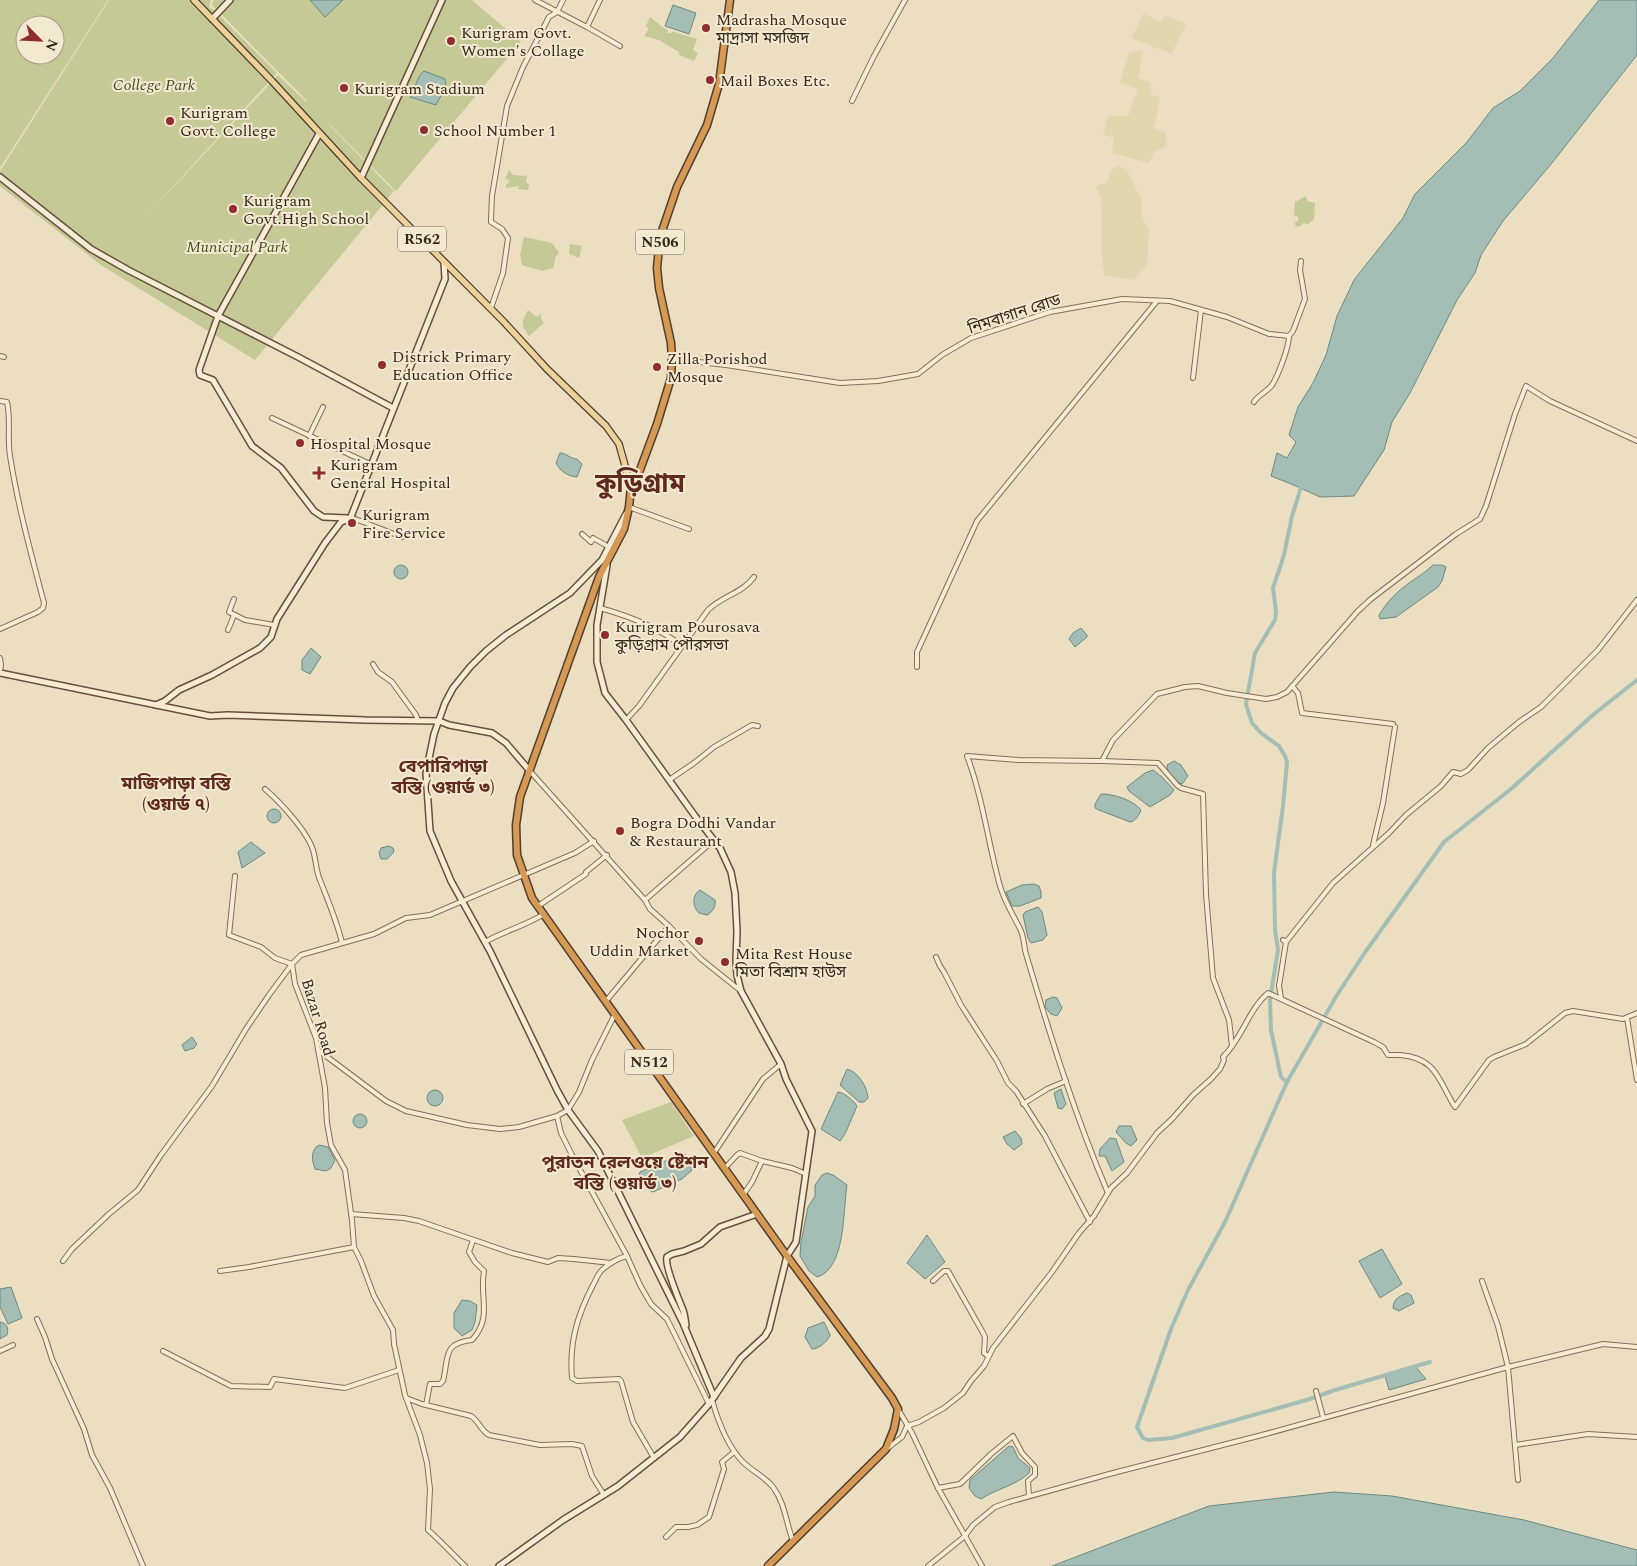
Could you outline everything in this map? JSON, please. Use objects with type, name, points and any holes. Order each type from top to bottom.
[{"type":"highway","name":"N506","points":[[631,488],[637,478],[657,424],[671,378],[671,343],[659,288],[657,268],[660,237],[677,187],[707,124],[719,84],[730,0]]},
{"type":"highway","name":"N512","points":[[631,488],[624,529],[599,577],[520,797],[516,824],[517,855],[532,898],[786,1256],[843,1330],[898,1409]]},
{"type":"highway","points":[[768,1566],[886,1449],[894,1429],[898,1409]]},
{"type":"main road","name":"R562","points":[[194,0],[361,178],[491,309],[547,369],[606,426],[620,444],[631,488]]},
{"type":"street","points":[[212,19],[230,0]]},
{"type":"street","points":[[361,178],[442,0]]},
{"type":"street","points":[[535,0],[620,46]]},
{"type":"street","points":[[491,309],[503,272],[508,238],[502,229],[494,224],[491,219],[492,196],[504,117],[523,67],[549,17],[557,12],[563,0]]},
{"type":"street","points":[[852,101],[905,0]]},
{"type":"street","points":[[586,27],[600,1]]},
{"type":"street","points":[[319,134],[218,316],[198,370],[200,375],[213,380],[252,446],[281,468],[314,511],[323,517],[350,518],[402,537]]},
{"type":"street","points":[[0,176],[91,249],[393,408]]},
{"type":"street","points":[[1254,402],[1256,398],[1272,386],[1287,350],[1289,336],[1293,331],[1305,300],[1300,270],[1301,261]]},
{"type":"street","points":[[156,705],[165,702],[179,690],[212,676],[260,648],[271,637],[277,618],[325,543],[341,522],[350,518],[445,279],[444,262]]},
{"type":"street","points":[[445,279],[455,273]]},
{"type":"street","name":"নিমবাগান রোড","points":[[672,359],[840,383],[878,381],[918,374],[942,355],[971,338],[1050,312],[1122,299],[1170,301],[1227,317],[1269,334],[1289,336]]},
{"type":"street","points":[[917,667],[918,652],[977,521],[996,495],[1157,301]]},
{"type":"street","points":[[1193,378],[1201,310]]},
{"type":"street","points":[[1102,761],[1113,740],[1157,694],[1198,686],[1242,696],[1266,699],[1278,698],[1292,686],[1343,627],[1371,599],[1462,530],[1480,519],[1526,386],[1550,401],[1637,441]]},
{"type":"street","points":[[0,402],[7,402],[10,455],[19,505],[44,603],[43,608],[38,612],[0,629]]},
{"type":"street","points":[[309,436],[323,407]]},
{"type":"street","points":[[272,418],[372,465]]},
{"type":"street","points":[[689,529],[629,507],[602,560],[570,593],[506,635],[470,666],[453,688],[434,734],[426,773],[430,831],[451,881],[485,942],[568,1110],[598,1151],[687,1331],[718,1419],[734,1452],[743,1463],[772,1487],[784,1507],[787,1527],[794,1541]]},
{"type":"street","points":[[582,534],[591,542],[593,538],[609,547]]},
{"type":"street","points":[[498,1566],[604,1495],[680,1437],[712,1400],[741,1358],[765,1336],[769,1329],[786,1256],[796,1242],[812,1131],[786,1079],[781,1064],[742,991],[736,960],[735,893],[731,872],[720,848],[605,693],[597,662],[597,625],[607,563]]},
{"type":"street","points":[[626,720],[639,706],[715,604],[744,588],[754,577]]},
{"type":"street","points":[[234,599],[229,609],[234,615],[245,620],[274,625]]},
{"type":"street","points":[[1281,998],[1279,986],[1284,941],[1333,883],[1389,833],[1406,815],[1441,786],[1453,772],[1461,774],[1468,770],[1500,738],[1541,707],[1598,650],[1637,600]]},
{"type":"street","points":[[600,608],[639,620],[671,637],[682,646]]},
{"type":"street","points":[[228,630],[234,615]]},
{"type":"street","points":[[0,658],[0,672],[210,716],[228,714],[439,721],[449,725],[492,733],[506,743],[594,841],[645,900],[650,909],[701,959],[742,991]]},
{"type":"street","points":[[373,664],[375,669],[392,682],[416,715],[418,721]]},
{"type":"street","points":[[1292,686],[1298,693],[1302,713],[1394,725],[1383,803],[1373,847]]},
{"type":"street","points":[[669,780],[714,747],[752,725],[758,726]]},
{"type":"street","points":[[1108,1193],[1088,1144],[1066,1081],[1026,954],[1022,932],[1012,916],[1001,890],[981,800],[967,756],[1011,760],[1158,763],[1176,785],[1203,794],[1206,894],[1213,978],[1228,1020],[1232,1046]]},
{"type":"street","points":[[265,789],[278,800],[304,833],[312,848],[318,877],[336,921],[342,943]]},
{"type":"street","points":[[645,900],[714,840]]},
{"type":"street","name":"Bazar Road","points":[[354,1247],[352,1214],[345,1170],[331,1145],[327,1123],[325,1088],[316,1038],[295,984],[292,964],[301,955],[374,934],[406,918],[430,915],[463,902],[576,854],[594,841]]},
{"type":"street","points":[[538,906],[586,874],[586,872],[607,856]]},
{"type":"street","points":[[63,1261],[72,1249],[104,1218],[138,1190],[161,1155],[212,1086],[246,1029],[292,964],[275,958],[261,947],[229,935],[235,876]]},
{"type":"street","points":[[485,942],[501,933],[531,923],[544,914]]},
{"type":"street","points":[[606,1001],[669,926]]},
{"type":"street","points":[[936,957],[961,1005],[992,1052],[1008,1083],[1016,1091],[1045,1136],[1090,1222]]},
{"type":"street","points":[[886,1449],[902,1437],[907,1426],[919,1422],[956,1400],[963,1393],[984,1366],[988,1356],[1090,1222],[1111,1188],[1137,1161],[1157,1133],[1220,1069],[1224,1060],[1223,1057],[1232,1046],[1256,1006],[1268,993],[1374,1042],[1383,1047],[1388,1055],[1410,1057],[1432,1066],[1455,1107],[1494,1056],[1526,1044],[1565,1013],[1573,1011],[1623,1019],[1637,1013]]},
{"type":"street","points":[[318,1050],[386,1101],[406,1111],[467,1125],[500,1129],[519,1127],[557,1116],[568,1110],[579,1092],[592,1060],[615,1014]]},
{"type":"street","points":[[1627,1018],[1637,1080]]},
{"type":"street","points":[[714,1153],[763,1079],[781,1064]]},
{"type":"street","points":[[1023,1104],[1047,1089],[1066,1081]]},
{"type":"street","points":[[557,1116],[561,1133],[651,1304],[667,1319],[712,1400]]},
{"type":"street","points":[[725,1168],[740,1153],[806,1174]]},
{"type":"street","points":[[743,1195],[752,1182],[762,1161]]},
{"type":"street","points":[[352,1214],[404,1218],[512,1253],[548,1262],[558,1258],[611,1263]]},
{"type":"street","points":[[687,1331],[684,1311],[675,1293],[673,1280],[666,1265],[667,1257],[701,1244],[720,1226],[757,1214]]},
{"type":"street","points":[[426,1405],[430,1384],[440,1384],[443,1381],[448,1354],[453,1344],[472,1340],[484,1318],[482,1289],[484,1271],[469,1252],[473,1240]]},
{"type":"street","points":[[220,1271],[354,1247],[374,1296],[393,1330],[399,1370],[406,1398],[420,1436],[427,1463],[430,1489],[428,1530],[441,1540],[450,1553],[465,1566]]},
{"type":"street","points":[[626,1256],[601,1270],[576,1322],[572,1349],[572,1378],[577,1381],[619,1379],[633,1422],[654,1458]]},
{"type":"street","points":[[933,1281],[944,1271],[948,1271],[985,1337],[984,1353],[988,1356]]},
{"type":"street","points":[[1482,1281],[1498,1326],[1508,1367],[1518,1480]]},
{"type":"street","points":[[37,1319],[84,1429],[92,1456],[110,1488],[143,1566]]},
{"type":"street","points":[[928,1566],[965,1536],[973,1525],[995,1507],[1029,1496],[1508,1367],[1602,1344],[1637,1347]]},
{"type":"street","points":[[0,1351],[13,1345]]},
{"type":"street","points":[[163,1351],[231,1386],[270,1387],[274,1380],[345,1388],[399,1370]]},
{"type":"street","points":[[1316,1391],[1323,1417]]},
{"type":"street","points":[[406,1398],[471,1416],[475,1418],[484,1433],[489,1435],[540,1445],[572,1444],[582,1446],[592,1476],[604,1495]]},
{"type":"street","points":[[898,1409],[938,1488],[982,1566]]},
{"type":"street","points":[[1515,1444],[1588,1434],[1637,1437]]},
{"type":"street","points":[[938,1488],[960,1484],[1004,1442],[1014,1436],[1022,1453],[1035,1468],[1035,1475],[1028,1480],[1027,1484],[1029,1496]]},
{"type":"street","points":[[666,1537],[676,1526],[688,1528],[697,1525],[709,1517],[724,1469],[722,1462],[734,1452]]},
{"type":"shaded area","points":[[1144,14],[1160,21],[1166,16],[1186,24],[1172,54],[1131,38]]},
{"type":"shaded area","points":[[1143,50],[1138,78],[1150,82],[1151,94],[1160,97],[1154,129],[1165,132],[1167,146],[1154,152],[1149,163],[1112,153],[1114,137],[1103,135],[1108,115],[1127,117],[1138,89],[1120,83],[1129,52]]},
{"type":"shaded area","points":[[1118,166],[1125,169],[1129,174],[1141,199],[1142,217],[1149,230],[1147,265],[1133,280],[1104,275],[1101,196],[1095,187],[1107,182],[1112,169]]},
{"type":"green space","points":[[0,0],[108,0],[0,168]]},
{"type":"green space","points":[[109,0],[211,0],[209,7],[277,73],[137,226],[278,75],[307,103],[212,5],[214,0],[472,0],[521,42],[396,191],[328,124],[394,191],[255,360],[101,265],[0,186],[0,171]]},
{"type":"green space","points":[[650,17],[668,30],[667,33],[674,31],[697,39],[693,50],[698,53],[694,61],[679,55],[679,52],[659,40],[644,36],[649,29],[646,26]]},
{"type":"green space","points":[[509,170],[513,175],[527,176],[528,190],[518,189],[519,186],[506,188],[506,184],[509,183],[508,179],[505,179]]},
{"type":"green space","points":[[1306,196],[1307,201],[1315,203],[1314,219],[1308,224],[1303,223],[1301,226],[1294,227],[1296,224],[1294,222],[1298,221],[1298,217],[1294,216],[1295,202]]},
{"type":"green space","points":[[524,237],[552,243],[559,253],[556,256],[553,268],[542,271],[522,265],[520,255]]},
{"type":"green space","points":[[570,244],[582,246],[579,258],[569,254]]},
{"type":"green space","points":[[528,310],[537,317],[541,313],[541,319],[544,323],[529,336],[524,329],[523,323]]},
{"type":"green space","points":[[671,1102],[694,1136],[642,1158],[622,1120]]},
{"type":"water","points":[[310,0],[343,0],[325,17]]},
{"type":"water","points":[[1599,0],[1637,0],[1637,55],[1552,163],[1503,221],[1481,255],[1475,273],[1457,300],[1410,393],[1392,422],[1384,450],[1354,496],[1320,497],[1271,476],[1277,453],[1287,458],[1296,442],[1289,435],[1298,407],[1313,383],[1326,355],[1337,316],[1354,280],[1403,218],[1415,194],[1467,142],[1493,108],[1520,91],[1553,58]]},
{"type":"water","points":[[673,5],[696,13],[689,34],[665,26]]},
{"type":"water","points":[[424,71],[445,79],[446,86],[436,105],[410,97],[420,75]]},
{"type":"water","points":[[560,453],[577,459],[582,464],[577,477],[567,474],[558,466],[556,463]]},
{"type":"water","points":[[398,565],[404,565],[408,572],[404,579],[398,579],[394,575],[394,569]]},
{"type":"water","points":[[1433,565],[1446,567],[1438,587],[1396,617],[1380,619],[1379,615],[1387,603],[1403,587]]},
{"type":"water","points":[[1081,628],[1087,637],[1075,647],[1069,639],[1073,633]]},
{"type":"water","points":[[311,648],[321,657],[310,674],[302,670],[302,660]]},
{"type":"water","points":[[1174,761],[1181,765],[1188,776],[1182,784],[1174,779],[1168,771],[1167,765]]},
{"type":"water","points":[[1153,770],[1174,790],[1170,795],[1150,807],[1129,791],[1127,787],[1145,773]]},
{"type":"water","points":[[1101,794],[1117,796],[1138,806],[1141,810],[1136,819],[1130,822],[1095,808],[1095,804]]},
{"type":"water","points":[[274,809],[279,811],[281,816],[279,821],[274,823],[269,821],[267,816],[269,811]]},
{"type":"water","points":[[251,842],[265,853],[242,868],[238,852]]},
{"type":"water","points":[[389,846],[393,848],[394,852],[387,859],[381,859],[379,853],[381,848]]},
{"type":"water","points":[[1034,884],[1039,886],[1041,898],[1020,906],[1012,906],[1006,892],[1022,885]]},
{"type":"water","points":[[700,890],[715,900],[714,909],[707,915],[699,913],[694,904],[695,895]]},
{"type":"water","points":[[1038,907],[1042,912],[1047,935],[1043,940],[1031,943],[1028,938],[1023,915],[1025,912]]},
{"type":"water","points":[[1053,997],[1057,998],[1062,1008],[1057,1016],[1051,1014],[1045,1007],[1046,1000]]},
{"type":"water","points":[[192,1037],[197,1044],[194,1048],[185,1051],[182,1045]]},
{"type":"water","points":[[847,1069],[855,1073],[864,1084],[868,1098],[864,1102],[859,1102],[840,1085]]},
{"type":"water","points":[[1061,1089],[1066,1104],[1062,1109],[1058,1108],[1054,1093]]},
{"type":"water","points":[[432,1090],[438,1090],[443,1095],[441,1104],[432,1106],[427,1101],[427,1095]]},
{"type":"water","points":[[838,1092],[849,1097],[857,1106],[840,1141],[821,1129]]},
{"type":"water","points":[[357,1114],[363,1114],[367,1121],[363,1128],[357,1128],[353,1124],[353,1118]]},
{"type":"water","points":[[1119,1126],[1131,1126],[1137,1140],[1131,1146],[1116,1132]]},
{"type":"water","points":[[1015,1131],[1021,1138],[1022,1144],[1014,1150],[1003,1137]]},
{"type":"water","points":[[1110,1138],[1116,1139],[1124,1162],[1112,1171],[1105,1156],[1099,1156],[1100,1149]]},
{"type":"water","points":[[319,1145],[328,1147],[335,1160],[331,1168],[326,1171],[315,1169],[314,1166],[313,1153]]},
{"type":"water","points":[[685,1154],[692,1170],[682,1179],[653,1192],[646,1189],[639,1176],[640,1172]]},
{"type":"water","points":[[827,1173],[847,1185],[838,1251],[833,1263],[826,1272],[817,1277],[809,1271],[800,1256],[801,1242],[808,1207],[815,1196],[815,1185],[822,1175]]},
{"type":"water","points":[[927,1235],[945,1262],[925,1279],[907,1263]]},
{"type":"water","points":[[1382,1249],[1402,1284],[1380,1298],[1359,1261]]},
{"type":"water","points":[[11,1287],[22,1318],[8,1324],[0,1307],[0,1289]]},
{"type":"water","points":[[1407,1293],[1411,1295],[1414,1303],[1399,1311],[1393,1308],[1396,1300]]},
{"type":"water","points":[[462,1300],[470,1301],[477,1305],[472,1330],[462,1336],[454,1328],[454,1313]]},
{"type":"water","points":[[0,1322],[7,1326],[8,1330],[7,1335],[0,1339]]},
{"type":"water","points":[[824,1322],[830,1335],[823,1344],[812,1349],[805,1337],[808,1328]]},
{"type":"water","points":[[1415,1366],[1426,1379],[1389,1390],[1385,1376]]},
{"type":"water","points":[[1009,1446],[1013,1447],[1018,1458],[1030,1468],[1029,1473],[1019,1481],[981,1499],[975,1496],[969,1488],[970,1480]]},
{"type":"water","points":[[1334,1492],[1392,1496],[1524,1520],[1637,1550],[1637,1566],[1052,1566],[1209,1506]]},
{"type":"waterway","points":[[1287,1082],[1281,1077],[1271,1030],[1270,1000],[1278,950],[1275,930],[1274,873],[1287,762],[1279,746],[1261,733],[1252,723],[1246,704],[1255,653],[1275,620],[1276,611],[1273,588],[1284,555],[1292,516],[1302,484]]},
{"type":"waterway","points":[[1430,1362],[1310,1399],[1172,1438],[1148,1440],[1143,1438],[1137,1427],[1171,1329],[1188,1290],[1225,1222],[1287,1082],[1337,995],[1366,951],[1444,842],[1511,789],[1594,714],[1637,680]]},
{"type":"place","name":"Madrasha Mosque মাদ্রাসা মসজিদ","points":[[706,28]]},
{"type":"place","name":"Kurigram Govt. Women's Collage","points":[[451,41]]},
{"type":"place","name":"Mail Boxes Etc.","points":[[710,80]]},
{"type":"place","name":"Kurigram Stadium","points":[[344,88]]},
{"type":"place","name":"Kurigram Govt. College","points":[[170,121]]},
{"type":"place","name":"School Number 1","points":[[424,130]]},
{"type":"place","name":"Kurigram Govt.High School","points":[[233,209]]},
{"type":"place","name":"Districk Primary Education Office","points":[[382,365]]},
{"type":"place","name":"Zilla Porishod Mosque","points":[[657,367]]},
{"type":"place","name":"Hospital Mosque","points":[[300,443]]},
{"type":"place","name":"Kurigram General Hospital","points":[[319,473]]},
{"type":"place","name":"Kurigram Fire Service","points":[[352,523]]},
{"type":"place","name":"Kurigram Pourosava কুড়িগ্রাম পৌরসভা","points":[[605,635]]},
{"type":"place","name":"Bogra Dodhi Vandar & Restaurant","points":[[620,831]]},
{"type":"place","name":"Nochor Uddin Market","points":[[699,941]]},
{"type":"place","name":"Mita Rest House মিতা বিশ্রাম হাউস","points":[[725,962]]},
{"type":"district","name":"কুড়িগ্রাম","points":[[640,483]]},
{"type":"district","name":"বেপারিপাড়া বস্তি (ওয়ার্ড ৩)","points":[[443,776]]},
{"type":"district","name":"মাজিপাড়া বস্তি (ওয়ার্ড ৭)","points":[[176,793]]},
{"type":"district","name":"পুরাতন রেলওয়ে ষ্টেশন বস্তি (ওয়ার্ড ৩)","points":[[625,1172]]},
{"type":"park label","name":"College Park","points":[[154,84]]},
{"type":"park label","name":"Municipal Park","points":[[237,246]]}]
